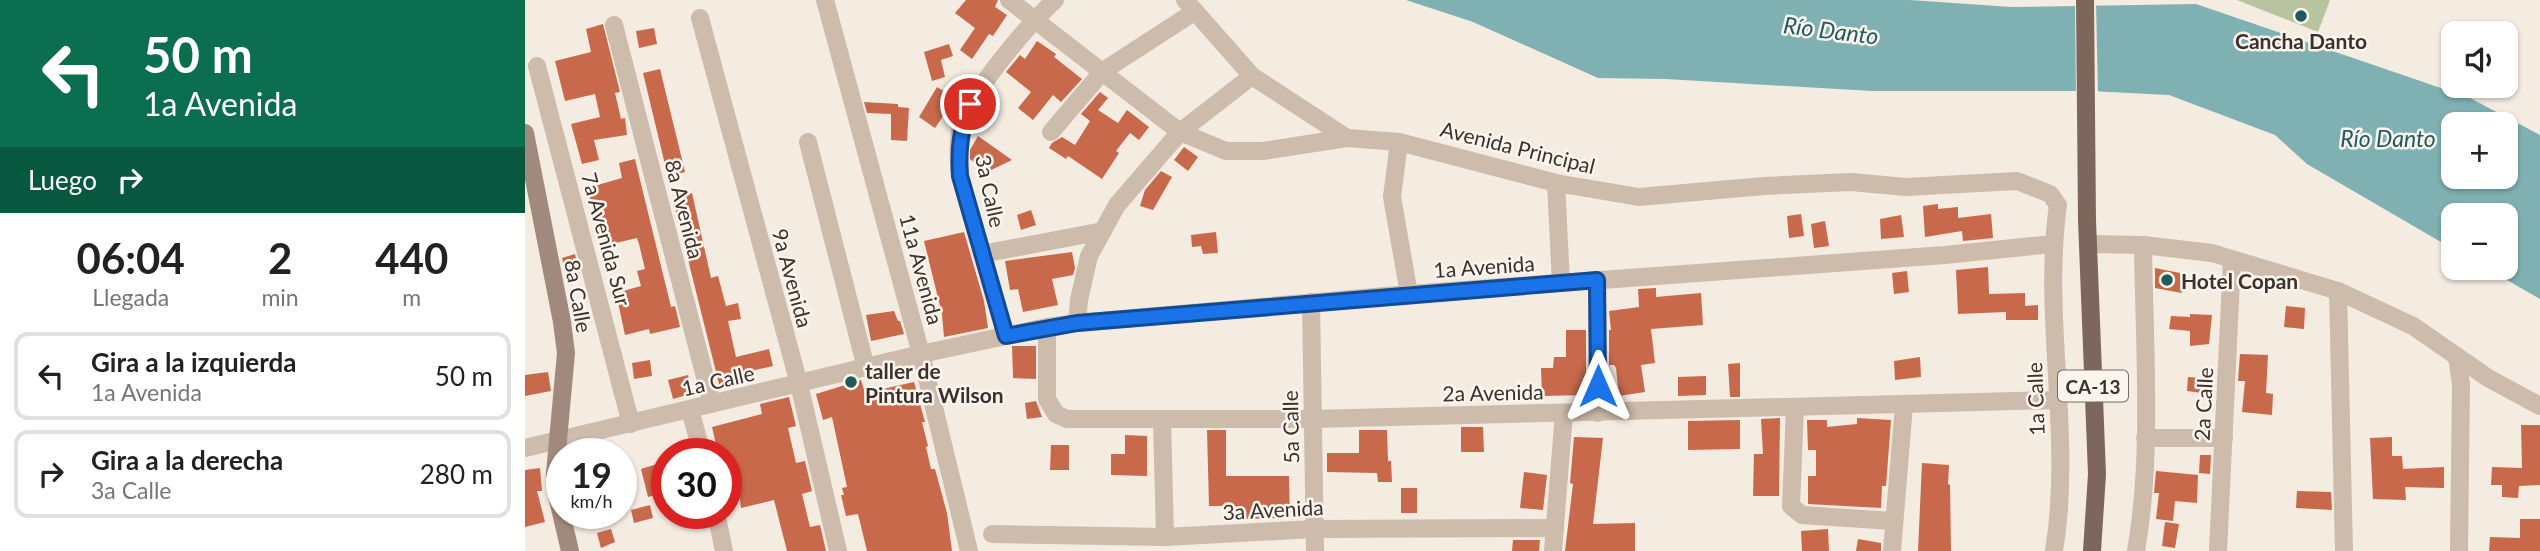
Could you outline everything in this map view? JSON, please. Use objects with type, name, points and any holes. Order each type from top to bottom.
[{"type":"main road","name":"CA-13","points":[[2085,0],[2087,220],[2097,474],[2092,551]]},
{"type":"street","name":"11a Avenida","points":[[825,0],[921,354],[969,551]]},
{"type":"street","name":"Avenida Principal","points":[[1009,0],[1180,132],[1226,151],[1263,151],[1347,138],[1399,142],[1556,183],[1639,197],[1765,186],[1851,183],[1906,187],[2017,181],[2050,194],[2058,205]]},
{"type":"street","name":"3a Calle","points":[[1006,336],[960,176],[958,151],[961,127],[970,104],[1033,20],[1055,0]]},
{"type":"street","points":[[1051,132],[1103,71],[1189,6],[1252,76],[1347,138]]},
{"type":"street","name":"9a Avenida","points":[[699,18],[799,384],[838,551]]},
{"type":"street","name":"8a Avenida","points":[[614,25],[712,404]]},
{"type":"street","name":"7a Avenida Sur","points":[[537,66],[631,424]]},
{"type":"street","points":[[1077,323],[1089,256],[1117,205],[1180,132],[1252,76]]},
{"type":"street","name":"8a Calle","points":[[525,133],[566,353],[559,438]]},
{"type":"street","points":[[808,142],[866,368]]},
{"type":"street","points":[[1399,142],[1392,197],[1409,294]]},
{"type":"street","points":[[1556,183],[1561,283]]},
{"type":"street","name":"1a Calle","points":[[2054,551],[2059,524],[2052,244],[2058,205]]},
{"type":"street","points":[[982,254],[1103,231]]},
{"type":"street","name":"1a Avenida","points":[[921,354],[1077,323],[1409,294],[1945,255],[2052,244]]},
{"type":"street","points":[[2088,244],[2143,245],[2212,253],[2338,291],[2413,326],[2488,378],[2540,406]]},
{"type":"street","points":[[2136,551],[2143,512],[2145,438],[2143,245]]},
{"type":"street","name":"2a Calle","points":[[2218,551],[2232,260]]},
{"type":"street","points":[[1597,280],[1598,413]]},
{"type":"street","points":[[2338,291],[2344,551]]},
{"type":"street","name":"5a Calle","points":[[1311,302],[1315,551]]},
{"type":"street","name":"2a Avenida","points":[[1047,327],[1047,399],[1056,414],[1067,419],[1598,413],[2058,400]]},
{"type":"street","name":"1a Calle","points":[[572,438],[921,354]]},
{"type":"street","points":[[2457,356],[2461,384],[2459,551]]},
{"type":"street","points":[[1892,551],[1904,405]]},
{"type":"street","points":[[1795,408],[1791,506],[1802,516],[1893,521]]},
{"type":"street","points":[[690,410],[698,438]]},
{"type":"street","points":[[1553,551],[1565,413]]},
{"type":"street","points":[[1163,419],[1165,537]]},
{"type":"street","points":[[2145,438],[2224,438]]},
{"type":"street","name":"1a Calle","points":[[525,448],[546,444]]},
{"type":"street","name":"3a Avenida","points":[[992,534],[1165,537],[1314,529],[1555,528]]},
{"type":"street","name":"8a Calle","points":[[565,529],[570,551]]},
{"type":"street","points":[[720,529],[725,551]]},
{"type":"green space","name":"Cancha Danto","points":[[2237,0],[2330,0],[2318,32]]},
{"type":"water","name":"Río Danto","points":[[1406,0],[1910,0],[2011,7],[2196,4],[2441,88],[2441,98],[2470,98],[2496,112],[2441,112],[2441,189],[2518,189],[2518,123],[2540,135],[2540,299],[2507,280],[2518,280],[2518,203],[2441,203],[2441,242],[2307,164],[2275,135],[2169,95],[2090,91],[1872,91],[1666,79],[1598,78],[1473,22]]},
{"type":"pier","points":[[2096,2],[2098,95],[2076,95],[2075,3]]},
{"type":"building","points":[[966,0],[998,0],[995,7],[1007,15],[993,36],[989,34],[972,59],[960,50],[975,28],[955,13]]},
{"type":"building","points":[[603,24],[620,92],[615,93],[621,119],[625,118],[627,135],[594,140],[599,160],[582,164],[571,124],[600,117],[595,94],[565,101],[555,61],[591,52],[586,29]]},
{"type":"building","points":[[654,28],[657,44],[639,48],[636,31]]},
{"type":"building","points":[[1037,41],[1056,54],[1054,57],[1082,79],[1061,102],[1053,95],[1033,120],[1018,108],[1031,92],[1006,72],[1020,55],[1025,59]]},
{"type":"building","points":[[949,44],[953,56],[941,60],[945,77],[932,81],[924,52]]},
{"type":"building","points":[[660,69],[685,172],[668,177],[643,73]]},
{"type":"building","points":[[937,87],[960,101],[952,116],[946,112],[935,128],[919,117]]},
{"type":"building","points":[[1100,92],[1108,98],[1098,110],[1118,123],[1127,110],[1149,127],[1139,140],[1130,133],[1116,151],[1119,153],[1102,179],[1068,156],[1066,159],[1049,148],[1062,137],[1075,145],[1090,121],[1081,114]]},
{"type":"building","points":[[864,102],[898,104],[898,107],[909,108],[907,141],[891,140],[891,114],[867,113]]},
{"type":"building","points":[[978,136],[1012,160],[987,172],[970,159],[970,150]]},
{"type":"building","points":[[1184,147],[1198,157],[1188,171],[1174,160]]},
{"type":"building","points":[[635,159],[671,307],[675,306],[680,327],[650,334],[649,329],[625,335],[616,293],[641,286],[637,271],[645,269],[639,244],[637,238],[603,246],[587,188],[622,178],[619,163]]},
{"type":"building","points":[[1161,171],[1172,177],[1153,210],[1140,206],[1145,190]]},
{"type":"building","points":[[692,193],[711,278],[718,276],[726,306],[738,303],[741,319],[728,321],[736,357],[769,349],[773,366],[742,373],[744,382],[720,388],[673,199]]},
{"type":"building","points":[[1938,204],[1938,209],[1958,207],[1958,218],[1991,214],[1993,238],[1963,241],[1962,231],[1925,237],[1923,206]]},
{"type":"building","points":[[1031,210],[1036,225],[1021,230],[1017,215]]},
{"type":"building","points":[[1801,214],[1804,236],[1789,238],[1787,216]]},
{"type":"building","points":[[1901,215],[1904,237],[1881,239],[1880,219]]},
{"type":"building","points":[[1825,221],[1829,246],[1814,248],[1811,224]]},
{"type":"building","points":[[964,232],[984,301],[988,328],[944,337],[942,314],[924,241]]},
{"type":"building","points":[[1216,232],[1218,253],[1203,254],[1201,246],[1192,247],[1191,235]]},
{"type":"building","points":[[1072,252],[1075,268],[1073,275],[1052,279],[1058,305],[1023,312],[1018,289],[1010,290],[1005,261]]},
{"type":"building","points":[[575,254],[580,276],[568,280],[562,258]]},
{"type":"building","points":[[1988,267],[1989,294],[2025,293],[2025,306],[2038,305],[2038,320],[2006,320],[2006,312],[1958,314],[1956,270]]},
{"type":"building","name":"Hotel Copan","points":[[2155,268],[2180,273],[2182,293],[2155,288]]},
{"type":"building","points":[[1907,271],[1909,292],[1894,294],[1892,273]]},
{"type":"building","points":[[1656,288],[1656,297],[1701,293],[1703,325],[1651,329],[1655,363],[1641,365],[1645,392],[1619,396],[1616,368],[1609,365],[1609,311],[1639,307],[1638,289]]},
{"type":"building","points":[[2286,306],[2305,308],[2304,329],[2284,327]]},
{"type":"building","points":[[894,311],[904,334],[871,341],[866,315]]},
{"type":"building","points":[[2190,314],[2212,315],[2209,344],[2190,346],[2190,331],[2169,329],[2171,316],[2190,317]]},
{"type":"building","points":[[1566,330],[1586,330],[1586,395],[1542,396],[1541,368],[1553,368],[1554,357],[1566,357]]},
{"type":"building","points":[[1012,346],[1036,346],[1036,379],[1013,378]]},
{"type":"building","points":[[2240,354],[2268,355],[2266,393],[2273,394],[2272,415],[2242,412],[2245,381],[2238,381]]},
{"type":"building","points":[[1920,357],[1921,377],[1895,380],[1894,361]]},
{"type":"building","points":[[650,360],[652,376],[634,379],[632,363]]},
{"type":"building","points":[[1740,363],[1740,397],[1730,397],[1728,364]]},
{"type":"building","points":[[548,372],[551,391],[525,396],[525,375]]},
{"type":"building","points":[[688,375],[693,393],[673,399],[668,380]]},
{"type":"building","points":[[1706,376],[1706,395],[1678,396],[1678,377]]},
{"type":"building","points":[[2188,377],[2204,378],[2203,393],[2187,391]]},
{"type":"building","points":[[861,380],[865,393],[914,382],[925,422],[922,422],[931,469],[935,469],[947,513],[952,551],[867,551],[858,514],[846,516],[841,495],[844,495],[842,488],[847,487],[832,417],[823,420],[816,394]]},
{"type":"building","points":[[789,397],[796,426],[788,428],[796,463],[805,461],[812,491],[802,494],[810,527],[820,525],[826,551],[787,551],[774,500],[742,508],[742,438],[715,438],[712,427],[762,414],[760,404]]},
{"type":"building","points":[[1036,401],[1042,417],[1027,419],[1025,403]]},
{"type":"building","points":[[1780,418],[1779,496],[1753,496],[1754,454],[1763,454],[1761,419]]},
{"type":"building","points":[[1857,418],[1891,420],[1886,486],[1882,486],[1881,508],[1808,504],[1808,476],[1816,476],[1816,450],[1808,450],[1807,420],[1827,420],[1827,427],[1857,424]]},
{"type":"building","points":[[1740,420],[1740,449],[1688,450],[1688,421]]},
{"type":"building","points":[[2521,425],[2540,425],[2540,485],[2519,486],[2518,498],[2502,497],[2502,485],[2491,485],[2492,467],[2522,468]]},
{"type":"building","points":[[1461,427],[1483,427],[1484,452],[1461,452]]},
{"type":"building","points":[[1207,430],[1226,430],[1226,476],[1289,476],[1290,518],[1236,519],[1236,506],[1209,506]]},
{"type":"building","points":[[1359,430],[1387,430],[1392,482],[1378,482],[1377,473],[1327,472],[1327,453],[1359,453]]},
{"type":"building","points":[[1125,435],[1147,436],[1147,476],[1111,475],[1111,454],[1125,454]]},
{"type":"building","points":[[1574,437],[1603,438],[1593,524],[1635,523],[1635,551],[1565,551],[1573,484],[1570,483]]},
{"type":"building","points":[[2392,437],[2392,456],[2402,456],[2403,469],[2444,467],[2444,488],[2405,487],[2406,500],[2373,499],[2370,438]]},
{"type":"building","points":[[1051,445],[1069,445],[1069,470],[1050,470]]},
{"type":"building","points":[[2200,455],[2211,455],[2210,474],[2199,473]]},
{"type":"building","points":[[1922,463],[1949,465],[1951,551],[1918,551]]},
{"type":"building","points":[[651,466],[651,496],[648,497],[641,469]]},
{"type":"building","points":[[540,468],[542,491],[537,491],[545,522],[525,527],[525,470]]},
{"type":"building","points":[[2156,471],[2198,475],[2197,503],[2175,501],[2173,521],[2156,519],[2159,493],[2154,493]]},
{"type":"building","points":[[1524,472],[1547,475],[1543,510],[1520,508]]},
{"type":"building","points":[[1401,488],[1417,488],[1417,513],[1401,513]]},
{"type":"building","points":[[2297,491],[2331,492],[2332,510],[2296,508]]},
{"type":"building","points":[[650,505],[651,519],[637,522],[637,508]]},
{"type":"building","points":[[2520,519],[2540,519],[2540,551],[2489,551],[2490,537],[2520,538]]},
{"type":"building","points":[[2165,522],[2179,524],[2175,548],[2162,546]]},
{"type":"building","points":[[611,529],[615,542],[601,548],[597,533]]},
{"type":"building","points":[[1828,529],[1829,551],[1802,551],[1801,531]]},
{"type":"building","points":[[1858,539],[1881,543],[1881,551],[1856,551]]},
{"type":"building","points":[[1513,540],[1540,540],[1539,551],[1512,551]]},
{"type":"place","name":"Cancha Danto","points":[[2301,16]]},
{"type":"place","name":"Hotel Copan","points":[[2167,280]]},
{"type":"place","name":"taller de Pintura Wilson","points":[[851,382]]},
{"type":"route","points":[[970,104],[961,127],[958,151],[960,176],[1006,336],[1077,323],[1597,280],[1598,386]]}]
